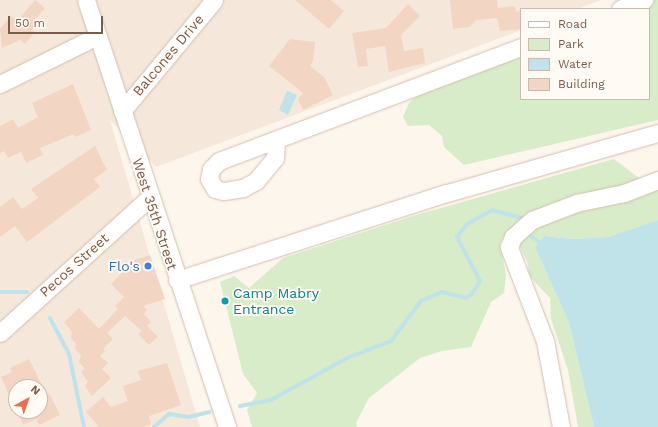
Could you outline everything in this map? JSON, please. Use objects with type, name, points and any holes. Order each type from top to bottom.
[{"type":"street","name":"West 35th Street","points":[[86,0],[149,198],[227,427]]},
{"type":"street","name":"Balcones Drive","points":[[122,111],[214,0]]},
{"type":"street","points":[[623,8],[644,0]]},
{"type":"street","points":[[0,84],[97,36]]},
{"type":"street","points":[[276,140],[520,47]]},
{"type":"street","points":[[177,280],[447,193],[658,133]]},
{"type":"street","points":[[561,427],[545,341],[509,247],[513,237],[532,220],[576,203],[624,193],[658,180]]},
{"type":"street","name":"Pecos Street","points":[[0,333],[149,198]]},
{"type":"shaded area","points":[[0,0],[601,0],[580,8],[520,8],[520,30],[156,167],[110,120],[200,427],[0,427]]},
{"type":"green space","points":[[654,0],[658,0],[658,120],[464,165],[444,147],[442,136],[429,125],[408,126],[403,117],[409,103],[420,93],[520,53],[520,100],[650,100],[650,8],[634,8]]},
{"type":"green space","points":[[614,159],[643,181],[658,175],[658,220],[608,237],[572,239],[544,236],[535,247],[569,323],[594,427],[578,427],[568,370],[551,319],[550,298],[529,276],[528,263],[512,232],[506,232],[500,244],[506,274],[504,293],[491,302],[471,347],[442,351],[420,358],[369,398],[356,423],[357,427],[252,427],[247,410],[257,393],[243,374],[220,282],[234,276],[249,288],[283,258],[413,216]]},
{"type":"water","points":[[287,91],[297,95],[288,115],[279,110]]},
{"type":"water","points":[[658,220],[658,427],[594,427],[569,323],[535,247],[544,236],[572,239],[608,237]]},
{"type":"building","points":[[35,0],[45,8],[33,22],[36,25],[32,29],[35,32],[25,44],[20,40],[2,48],[0,29],[11,16],[17,21]]},
{"type":"building","points":[[295,0],[331,0],[344,11],[329,29]]},
{"type":"building","points":[[450,0],[497,0],[498,8],[515,6],[516,12],[520,10],[520,29],[500,31],[497,18],[476,20],[470,27],[453,29]]},
{"type":"building","points":[[408,4],[420,16],[401,35],[404,51],[423,48],[425,63],[389,72],[385,46],[366,49],[368,66],[358,67],[352,33],[386,28]]},
{"type":"building","points":[[290,39],[315,42],[313,61],[310,66],[325,78],[333,95],[303,110],[298,99],[303,93],[269,66]]},
{"type":"building","points":[[73,84],[91,130],[75,137],[74,134],[40,148],[43,155],[26,163],[21,152],[8,158],[4,151],[0,153],[0,126],[13,119],[18,128],[38,117],[32,103]]},
{"type":"building","points":[[95,146],[107,170],[94,179],[100,187],[27,242],[15,226],[0,237],[0,207],[13,197],[22,209],[38,198],[31,189]]},
{"type":"building","points":[[150,255],[165,299],[143,306],[147,310],[144,314],[151,322],[142,331],[125,316],[107,333],[113,339],[103,349],[105,351],[100,356],[108,363],[102,369],[111,378],[92,396],[85,386],[88,382],[81,372],[85,369],[79,362],[81,355],[75,349],[76,344],[71,338],[72,332],[64,322],[79,308],[99,329],[118,309],[115,306],[124,297],[111,284],[130,265],[129,262]]},
{"type":"building","points":[[147,326],[158,337],[149,345],[138,334]]},
{"type":"building","points":[[29,359],[39,379],[8,379],[8,392],[1,377],[12,372],[10,368]]},
{"type":"building","points":[[167,363],[181,405],[149,416],[151,424],[143,427],[99,427],[86,412],[103,397],[111,407],[128,401],[123,386],[141,380],[138,371]]},
{"type":"building","points":[[48,394],[60,415],[39,425],[36,419],[48,419]]},
{"type":"building","points":[[20,419],[36,419],[23,425]]},
{"type":"waterway","points":[[240,406],[271,400],[347,358],[391,341],[421,301],[441,292],[466,298],[471,295],[480,281],[457,237],[467,224],[492,210],[525,219]]},
{"type":"waterway","points":[[531,236],[543,245]]},
{"type":"waterway","points":[[0,292],[27,292]]},
{"type":"waterway","points":[[50,318],[69,354],[84,427]]},
{"type":"waterway","points":[[154,427],[169,414],[188,417],[209,412]]},
{"type":"place","name":"Flo's","points":[[148,266]]},
{"type":"place","name":"Camp Mabry Entrance","points":[[225,301]]}]
